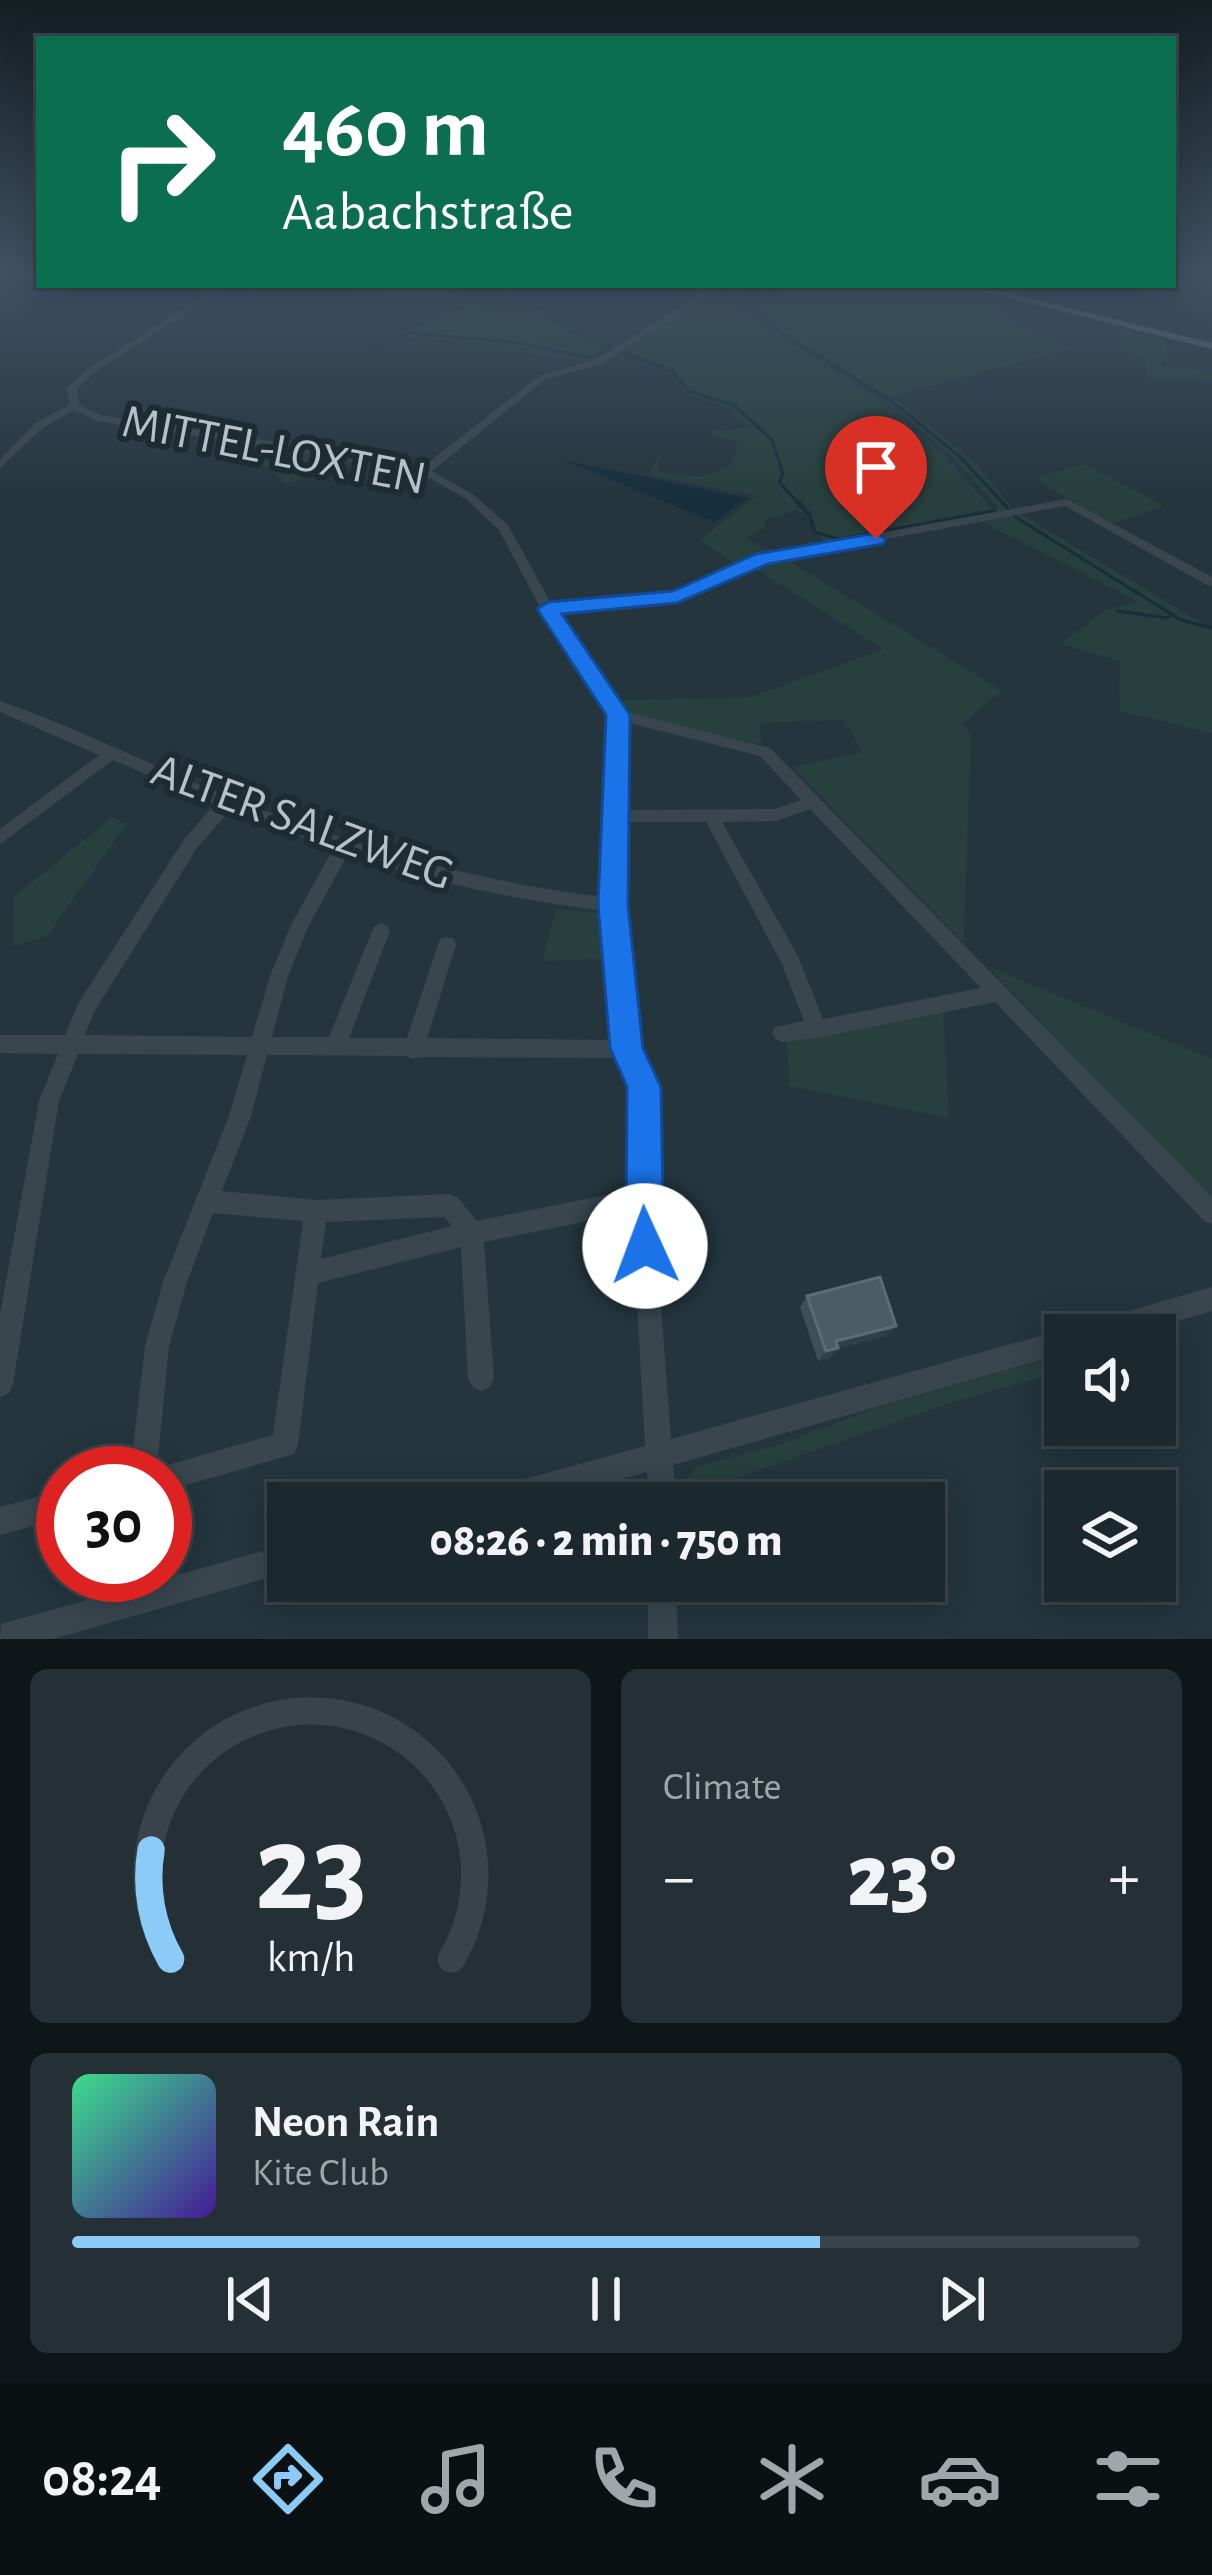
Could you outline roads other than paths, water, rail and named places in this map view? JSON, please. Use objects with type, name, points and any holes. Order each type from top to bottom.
[{"type":"street","points":[[0,465],[40,425],[74,406],[72,388],[126,348]]},
{"type":"street","points":[[425,471],[543,377],[597,363],[620,348]]},
{"type":"street","name":"MITTEL-LOXTEN","points":[[74,406],[97,418],[425,471],[470,496],[504,528],[548,609],[618,715]]},
{"type":"street","points":[[548,609],[677,597],[763,558],[1067,502],[1212,582]]},
{"type":"street","name":"ALTER SALZWEG","points":[[0,706],[342,849],[499,891],[613,905]]},
{"type":"street","points":[[662,1482],[642,1199],[644,1087],[626,1048],[613,905],[618,715],[765,752],[1212,1214]]},
{"type":"street","points":[[0,838],[112,753]]},
{"type":"street","points":[[0,1384],[49,1101],[70,1044],[86,1008],[145,913],[191,843],[227,802]]},
{"type":"street","points":[[613,816],[776,815],[813,802]]},
{"type":"street","points":[[711,817],[791,962],[817,1029]]},
{"type":"street","points":[[146,1446],[157,1346],[240,1116],[257,1048],[300,925],[342,849]]},
{"type":"street","points":[[335,1048],[382,931]]},
{"type":"street","points":[[413,1050],[447,945]]},
{"type":"street","points":[[782,1033],[999,993]]},
{"type":"street","points":[[0,1044],[626,1048]]},
{"type":"street","points":[[308,1274],[472,1233],[642,1199]]},
{"type":"street","points":[[206,1201],[316,1211],[449,1205],[472,1233],[481,1378]]},
{"type":"street","points":[[192,1471],[285,1445],[316,1211]]},
{"type":"street","points":[[1160,1314],[1212,1299]]},
{"type":"street","points":[[566,1482],[1044,1347]]},
{"type":"street","points":[[0,1521],[36,1511]]},
{"type":"street","points":[[1,1639],[267,1564]]},
{"type":"street","points":[[662,1602],[663,1639]]},
{"type":"water","points":[[563,460],[747,498],[715,522]]},
{"type":"waterway","points":[[546,348],[589,358],[610,348]]},
{"type":"waterway","points":[[806,348],[887,398]]},
{"type":"waterway","points":[[622,352],[672,371],[688,391],[734,405],[772,440],[783,474],[779,482],[810,516],[815,532],[839,539],[995,511]]},
{"type":"waterway","points":[[892,401],[960,457],[1017,518],[1172,615]]},
{"type":"waterway","points":[[1118,611],[1167,618],[1172,615]]},
{"type":"waterway","points":[[1172,615],[1212,628]]}]
